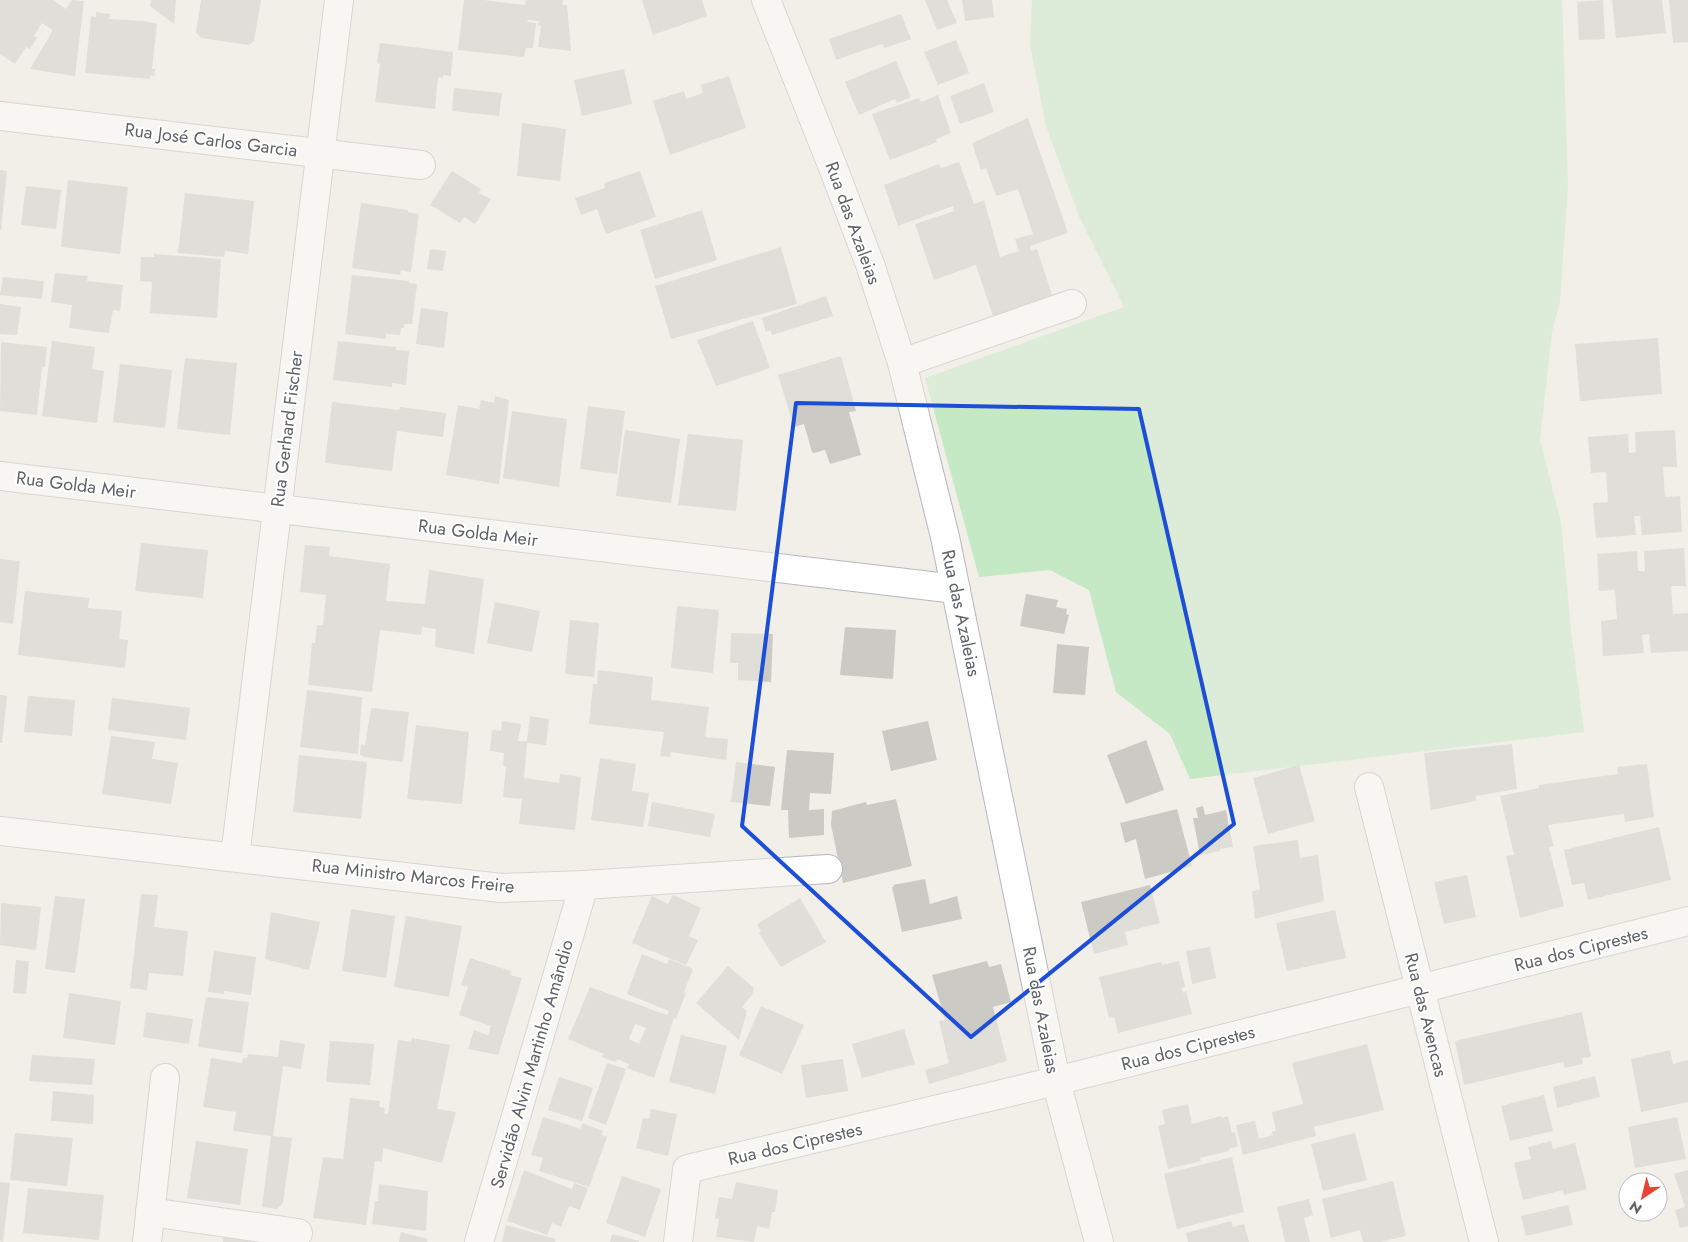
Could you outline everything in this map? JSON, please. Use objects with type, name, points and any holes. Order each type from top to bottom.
[{"type":"street","name":"Rua Gerhard Fischer","points":[[235,857],[339,0]]},
{"type":"street","name":"Rua das Azaleias","points":[[766,0],[864,248],[902,363],[945,537],[1056,1082],[1099,1242]]},
{"type":"street","name":"Rua José Carlos Garcia","points":[[0,116],[421,165]]},
{"type":"street","points":[[902,363],[1072,304]]},
{"type":"street","name":"Rua Golda Meir","points":[[0,476],[956,589]]},
{"type":"street","name":"Rua das Avencas","points":[[1369,787],[1484,1242]]},
{"type":"street","name":"Rua Ministro Marcos Freire","points":[[0,831],[501,888],[584,885],[828,869]]},
{"type":"street","name":"Servidão Alvin Martinho Amândio","points":[[479,1242],[584,885]]},
{"type":"street","name":"Rua dos Ciprestes","points":[[678,1242],[687,1169],[1056,1082],[1688,921]]},
{"type":"street","points":[[147,1242],[165,1078]]},
{"type":"street","points":[[150,1212],[298,1232]]},
{"type":"highlighted area","points":[[796,403],[1139,409],[1234,824],[971,1037],[742,826]]},
{"type":"green space","points":[[1032,0],[1562,0],[1568,186],[1560,301],[1552,332],[1540,440],[1561,522],[1571,630],[1584,732],[1190,779],[1170,734],[1116,692],[1089,590],[1050,570],[979,577],[925,378],[1124,307],[1080,219],[1046,126],[1030,45]]},
{"type":"building","points":[[0,0],[53,0],[66,9],[72,0],[84,1],[75,76],[30,69],[53,30],[42,23],[34,36],[37,38],[30,49],[26,47],[15,64],[0,54]]},
{"type":"building","points":[[151,0],[176,0],[174,24],[150,6]]},
{"type":"building","points":[[201,0],[261,0],[254,41],[249,45],[201,38],[196,32]]},
{"type":"building","points":[[464,0],[484,0],[525,5],[526,0],[563,0],[562,5],[567,5],[571,51],[538,47],[541,26],[538,26],[539,21],[528,20],[527,22],[536,23],[533,48],[526,48],[524,57],[458,50]]},
{"type":"building","points":[[642,0],[702,0],[707,16],[653,35]]},
{"type":"building","points":[[925,0],[947,0],[957,23],[937,30]]},
{"type":"building","points":[[962,0],[992,0],[994,17],[965,21]]},
{"type":"building","points":[[1603,0],[1605,39],[1579,40],[1577,2]]},
{"type":"building","points":[[1612,0],[1662,0],[1666,33],[1616,38]]},
{"type":"building","points":[[1669,0],[1688,0],[1688,42],[1673,43]]},
{"type":"building","points":[[96,12],[110,14],[109,19],[144,21],[157,24],[152,69],[155,69],[154,76],[150,75],[150,79],[85,73],[91,16],[96,17]]},
{"type":"building","points":[[901,14],[911,39],[884,48],[882,44],[836,60],[829,39]]},
{"type":"building","points":[[956,40],[969,73],[938,85],[924,52]]},
{"type":"building","points":[[380,43],[453,52],[451,76],[443,75],[443,78],[438,77],[435,109],[375,102],[380,64],[377,63]]},
{"type":"building","points":[[896,61],[911,97],[897,103],[895,99],[859,115],[845,82]]},
{"type":"building","points":[[624,69],[632,104],[582,116],[574,80]]},
{"type":"building","points":[[729,76],[746,128],[670,155],[653,101],[684,91],[686,99],[703,93],[701,85]]},
{"type":"building","points":[[984,83],[994,112],[960,124],[950,96]]},
{"type":"building","points":[[454,88],[502,93],[499,116],[452,111]]},
{"type":"building","points":[[938,95],[951,133],[936,139],[937,142],[890,160],[872,114],[919,98],[921,102]]},
{"type":"building","points":[[1028,118],[1068,233],[1030,246],[1031,251],[1037,249],[1053,298],[994,319],[976,265],[934,280],[915,224],[954,211],[953,206],[898,226],[884,185],[939,164],[941,168],[959,162],[974,204],[984,200],[1000,257],[1019,251],[1015,239],[1033,234],[1018,189],[996,196],[986,168],[981,170],[972,143]]},
{"type":"building","points":[[522,123],[566,129],[560,181],[517,176]]},
{"type":"building","points":[[0,170],[7,171],[1,230],[0,230]]},
{"type":"building","points":[[452,171],[481,189],[479,193],[491,199],[475,224],[464,217],[460,223],[430,205]]},
{"type":"building","points":[[640,171],[656,217],[606,234],[597,209],[581,215],[575,198],[605,188],[604,183]]},
{"type":"building","points":[[68,180],[128,187],[120,254],[61,247]]},
{"type":"building","points":[[26,186],[61,190],[56,229],[21,225]]},
{"type":"building","points":[[185,193],[254,201],[248,254],[225,251],[224,257],[178,253]]},
{"type":"building","points":[[361,203],[408,210],[408,212],[419,214],[411,272],[401,270],[400,275],[352,268]]},
{"type":"building","points":[[702,210],[717,260],[655,279],[640,230]]},
{"type":"building","points":[[781,247],[797,304],[671,339],[655,286]]},
{"type":"building","points":[[430,249],[446,251],[443,271],[427,269]]},
{"type":"building","points":[[154,254],[221,259],[217,318],[150,313],[152,282],[140,281],[141,257],[154,257]]},
{"type":"building","points":[[55,273],[88,276],[87,281],[123,285],[120,311],[113,310],[109,333],[69,328],[72,305],[51,302]]},
{"type":"building","points":[[352,275],[409,281],[409,283],[417,284],[412,324],[404,324],[400,335],[386,334],[386,339],[345,334]]},
{"type":"building","points":[[3,277],[44,281],[42,299],[0,295]]},
{"type":"building","points":[[826,296],[833,316],[772,335],[770,330],[766,332],[762,318]]},
{"type":"building","points":[[0,304],[21,307],[17,335],[0,334]]},
{"type":"building","points":[[421,308],[448,312],[444,348],[416,344]]},
{"type":"building","points":[[753,321],[770,368],[716,386],[697,340]]},
{"type":"building","points":[[1658,338],[1662,394],[1580,401],[1575,344]]},
{"type":"building","points":[[52,341],[95,347],[92,369],[104,371],[97,423],[42,416]]},
{"type":"building","points":[[338,341],[396,347],[396,350],[409,351],[406,385],[392,383],[392,387],[333,380]]},
{"type":"building","points":[[1,342],[47,347],[45,367],[42,367],[37,415],[0,411]]},
{"type":"building","points":[[841,356],[856,411],[849,412],[861,455],[830,464],[825,450],[812,452],[804,424],[794,427],[778,375]]},
{"type":"building","points":[[185,358],[237,363],[230,435],[177,429]]},
{"type":"building","points":[[120,364],[172,370],[165,428],[113,422]]},
{"type":"building","points":[[495,396],[509,400],[499,484],[446,475],[458,405],[479,409],[481,400],[494,403]]},
{"type":"building","points":[[332,402],[399,410],[400,407],[446,413],[443,437],[397,431],[392,471],[325,463]]},
{"type":"building","points":[[588,406],[625,411],[617,474],[580,469]]},
{"type":"building","points":[[512,411],[567,419],[559,487],[503,478]]},
{"type":"building","points":[[625,430],[680,439],[671,503],[616,496]]},
{"type":"building","points":[[1675,430],[1677,467],[1663,467],[1665,497],[1680,496],[1682,532],[1642,535],[1640,516],[1634,516],[1636,535],[1596,538],[1593,503],[1608,502],[1606,472],[1591,473],[1588,437],[1628,434],[1629,453],[1636,452],[1635,432]]},
{"type":"building","points":[[688,434],[743,440],[736,511],[678,505]]},
{"type":"building","points":[[141,543],[208,550],[203,598],[135,591]]},
{"type":"building","points":[[305,545],[330,547],[329,556],[390,564],[386,601],[425,604],[429,570],[484,579],[474,654],[435,647],[436,629],[422,627],[421,635],[380,630],[372,692],[308,685],[312,643],[315,643],[317,625],[323,625],[326,595],[300,592]]},
{"type":"building","points":[[1684,548],[1686,586],[1671,586],[1673,614],[1688,613],[1688,651],[1651,653],[1649,634],[1642,635],[1644,653],[1603,656],[1601,621],[1617,619],[1615,590],[1599,591],[1597,554],[1637,551],[1638,571],[1645,571],[1644,551]]},
{"type":"building","points":[[0,559],[20,561],[13,624],[0,622]]},
{"type":"building","points":[[25,591],[89,598],[88,608],[122,611],[119,639],[128,640],[125,668],[18,655]]},
{"type":"building","points":[[1026,594],[1058,600],[1056,607],[1067,609],[1066,614],[1069,615],[1064,634],[1020,626]]},
{"type":"building","points":[[495,602],[540,611],[532,652],[487,643]]},
{"type":"building","points":[[677,606],[719,610],[713,673],[671,668]]},
{"type":"building","points":[[570,620],[599,623],[594,677],[565,674]]},
{"type":"building","points":[[845,627],[896,630],[893,679],[840,675]]},
{"type":"building","points":[[731,633],[773,634],[771,682],[738,680],[738,663],[730,663]]},
{"type":"building","points":[[1057,644],[1089,647],[1085,695],[1053,693]]},
{"type":"building","points":[[598,670],[653,677],[651,700],[709,707],[705,737],[728,739],[726,760],[670,752],[671,757],[660,756],[664,732],[589,724],[593,684],[597,684]]},
{"type":"building","points":[[307,690],[362,697],[358,754],[300,747]]},
{"type":"building","points":[[0,695],[7,696],[2,743],[0,743]]},
{"type":"building","points":[[28,696],[75,700],[72,736],[24,732]]},
{"type":"building","points":[[112,698],[190,708],[186,740],[108,730]]},
{"type":"building","points":[[371,708],[409,712],[403,762],[360,755],[361,744],[365,745]]},
{"type":"building","points":[[530,716],[549,719],[546,745],[527,743],[524,778],[559,783],[560,774],[581,777],[575,830],[519,824],[522,799],[503,797],[506,767],[503,766],[504,753],[490,751],[492,730],[501,731],[502,721],[521,724],[518,741],[527,741]]},
{"type":"building","points":[[928,721],[937,760],[891,771],[882,731]]},
{"type":"building","points":[[416,725],[469,732],[462,804],[407,799]]},
{"type":"building","points":[[111,736],[155,742],[152,759],[178,763],[171,804],[102,794]]},
{"type":"building","points":[[1146,740],[1164,790],[1126,804],[1107,755]]},
{"type":"building","points":[[1512,744],[1517,789],[1476,796],[1476,801],[1431,810],[1424,753]]},
{"type":"building","points":[[787,750],[834,753],[831,794],[810,793],[809,810],[824,809],[824,835],[789,838],[788,810],[781,810]]},
{"type":"building","points":[[299,755],[367,762],[361,819],[293,812]]},
{"type":"building","points":[[600,758],[636,764],[632,791],[649,793],[643,827],[591,820]]},
{"type":"building","points":[[736,762],[775,767],[770,806],[731,802]]},
{"type":"building","points":[[1647,764],[1654,817],[1625,822],[1624,814],[1548,825],[1554,846],[1549,847],[1564,906],[1520,918],[1506,856],[1514,855],[1500,796],[1539,788],[1539,785],[1618,774],[1617,767]]},
{"type":"building","points":[[1299,765],[1315,821],[1268,834],[1253,778]]},
{"type":"building","points":[[896,799],[912,866],[843,883],[831,825],[832,811],[866,802],[867,805]]},
{"type":"building","points":[[652,802],[715,814],[710,837],[648,826]]},
{"type":"building","points":[[1203,806],[1205,815],[1226,810],[1233,847],[1200,855],[1193,818],[1198,818],[1196,808]]},
{"type":"building","points":[[1177,809],[1192,866],[1145,879],[1136,839],[1125,843],[1120,823]]},
{"type":"building","points":[[1659,827],[1671,880],[1588,900],[1584,883],[1572,885],[1564,850]]},
{"type":"building","points":[[1298,840],[1300,858],[1318,855],[1324,901],[1255,919],[1252,891],[1260,890],[1253,846]]},
{"type":"building","points":[[1467,875],[1476,917],[1444,924],[1434,882]]},
{"type":"building","points":[[925,879],[930,904],[957,896],[962,919],[902,932],[892,887],[894,887],[893,885]]},
{"type":"building","points":[[1150,885],[1160,923],[1125,932],[1128,945],[1094,954],[1081,902]]},
{"type":"building","points":[[141,894],[158,895],[154,927],[188,931],[183,976],[149,973],[147,990],[130,988]]},
{"type":"building","points":[[673,895],[701,908],[689,936],[698,940],[686,965],[632,943],[652,896],[668,904]]},
{"type":"building","points":[[55,896],[85,899],[75,973],[45,969]]},
{"type":"building","points":[[800,898],[826,942],[781,967],[759,933],[761,932],[757,924]]},
{"type":"building","points":[[1,903],[41,907],[36,950],[0,945]]},
{"type":"building","points":[[351,909],[395,916],[386,978],[342,971]]},
{"type":"building","points":[[1335,910],[1346,958],[1287,971],[1276,923]]},
{"type":"building","points":[[271,912],[320,922],[309,970],[265,959]]},
{"type":"building","points":[[406,916],[462,926],[449,997],[394,987]]},
{"type":"building","points":[[1210,947],[1216,978],[1192,984],[1186,951]]},
{"type":"building","points":[[214,951],[256,957],[251,995],[224,991],[224,994],[208,992]]},
{"type":"building","points":[[642,954],[667,964],[669,959],[693,969],[654,1078],[627,1068],[629,1064],[617,1059],[616,1062],[602,1057],[604,1054],[568,1039],[590,987],[667,1015],[669,1011],[627,994]],"holes":[[[635,1024],[646,1028],[639,1044],[629,1039]]]},
{"type":"building","points":[[470,958],[511,971],[510,975],[522,978],[498,1055],[468,1049],[474,1030],[488,1035],[491,1026],[459,1015],[468,987],[461,985]]},
{"type":"building","points":[[16,960],[29,961],[26,994],[13,993]]},
{"type":"building","points":[[987,961],[989,967],[1001,964],[1011,1002],[993,1007],[1007,1061],[929,1084],[925,1070],[949,1063],[939,1021],[945,1020],[932,975]]},
{"type":"building","points":[[1179,961],[1185,987],[1182,988],[1183,993],[1186,991],[1192,1014],[1118,1033],[1114,1017],[1109,1018],[1099,977],[1161,962],[1162,965]]},
{"type":"building","points":[[728,966],[754,988],[752,995],[742,1007],[747,1011],[739,1040],[696,1003]]},
{"type":"building","points":[[69,993],[121,1001],[115,1045],[63,1038]]},
{"type":"building","points":[[206,997],[249,1002],[242,1053],[198,1047]]},
{"type":"building","points":[[761,1006],[804,1025],[782,1074],[739,1055]]},
{"type":"building","points":[[146,1012],[193,1019],[189,1044],[143,1037]]},
{"type":"building","points":[[1582,1012],[1591,1057],[1582,1058],[1583,1064],[1565,1068],[1563,1062],[1464,1085],[1455,1041]]},
{"type":"building","points":[[904,1029],[915,1064],[862,1078],[852,1044]]},
{"type":"building","points":[[681,1035],[727,1046],[715,1094],[669,1082]]},
{"type":"building","points":[[412,1038],[450,1045],[437,1109],[456,1112],[442,1163],[383,1148],[382,1162],[375,1161],[366,1225],[313,1218],[323,1157],[343,1159],[350,1098],[380,1101],[379,1107],[385,1108],[384,1114],[388,1114],[398,1040],[411,1042]]},
{"type":"building","points":[[280,1040],[305,1044],[301,1069],[283,1066],[273,1136],[292,1138],[283,1203],[277,1209],[262,1207],[271,1136],[233,1131],[236,1112],[203,1107],[211,1058],[242,1063],[243,1058],[247,1058],[248,1054],[278,1057]]},
{"type":"building","points":[[330,1041],[374,1044],[370,1085],[326,1082]]},
{"type":"building","points":[[1367,1044],[1384,1110],[1314,1127],[1316,1136],[1243,1155],[1236,1125],[1255,1121],[1259,1139],[1273,1135],[1272,1132],[1276,1131],[1272,1112],[1303,1104],[1292,1063]]},
{"type":"building","points":[[1670,1050],[1673,1064],[1688,1060],[1688,1102],[1641,1112],[1631,1059]]},
{"type":"building","points":[[32,1055],[95,1059],[92,1085],[29,1081]]},
{"type":"building","points":[[843,1059],[848,1091],[806,1098],[801,1065]]},
{"type":"building","points":[[607,1063],[626,1069],[606,1125],[588,1118]]},
{"type":"building","points":[[1595,1076],[1600,1097],[1557,1108],[1553,1087]]},
{"type":"building","points":[[559,1077],[593,1088],[582,1121],[548,1110]]},
{"type":"building","points":[[53,1091],[94,1095],[93,1124],[51,1121]]},
{"type":"building","points":[[1544,1095],[1553,1131],[1510,1141],[1501,1106]]},
{"type":"building","points":[[1188,1104],[1192,1124],[1221,1116],[1221,1118],[1228,1116],[1232,1133],[1235,1132],[1238,1146],[1229,1149],[1229,1151],[1200,1158],[1201,1161],[1168,1169],[1158,1126],[1165,1124],[1162,1110]]},
{"type":"building","points":[[651,1109],[677,1114],[668,1156],[636,1148],[643,1118],[649,1119]]},
{"type":"building","points":[[543,1117],[581,1129],[582,1123],[603,1131],[602,1135],[607,1137],[589,1187],[539,1171],[543,1158],[531,1155]]},
{"type":"building","points":[[1677,1117],[1686,1159],[1635,1168],[1628,1127]]},
{"type":"building","points":[[15,1133],[73,1138],[67,1186],[10,1180]]},
{"type":"building","points":[[1355,1133],[1367,1180],[1323,1191],[1311,1144]]},
{"type":"building","points":[[196,1141],[248,1149],[240,1205],[187,1198]]},
{"type":"building","points":[[1551,1141],[1553,1149],[1575,1143],[1587,1189],[1564,1195],[1563,1190],[1523,1200],[1514,1163],[1531,1159],[1528,1147]]},
{"type":"building","points":[[1232,1157],[1244,1212],[1177,1229],[1164,1174]]},
{"type":"building","points":[[524,1170],[572,1189],[574,1183],[588,1188],[580,1210],[569,1206],[561,1227],[552,1223],[547,1235],[507,1221]]},
{"type":"building","points":[[1688,1170],[1688,1226],[1680,1228],[1675,1210],[1685,1207],[1674,1174]]},
{"type":"building","points":[[622,1176],[661,1189],[645,1237],[606,1223]]},
{"type":"building","points":[[1393,1181],[1406,1236],[1380,1242],[1363,1242],[1360,1230],[1331,1238],[1322,1199]]},
{"type":"building","points":[[0,1182],[10,1183],[3,1242],[0,1241]]},
{"type":"building","points":[[736,1182],[778,1190],[775,1212],[772,1212],[769,1229],[757,1226],[754,1242],[716,1237],[719,1219],[715,1218],[719,1197],[732,1199]]},
{"type":"building","points":[[379,1184],[428,1191],[426,1231],[372,1224],[375,1201],[378,1201]]},
{"type":"building","points":[[28,1188],[104,1195],[99,1240],[23,1233]]},
{"type":"building","points":[[1309,1199],[1313,1215],[1304,1218],[1310,1242],[1285,1242],[1277,1207]]},
{"type":"building","points":[[1568,1205],[1573,1225],[1526,1236],[1521,1216]]},
{"type":"building","points":[[1231,1221],[1233,1227],[1244,1224],[1249,1242],[1188,1242],[1186,1233]]},
{"type":"building","points":[[506,1225],[556,1239],[555,1242],[502,1242]]},
{"type":"building","points":[[401,1232],[428,1239],[427,1242],[399,1242]]},
{"type":"building","points":[[612,1234],[639,1241],[639,1242],[610,1242]]},
{"type":"building","points":[[224,1235],[269,1242],[223,1242]]}]
